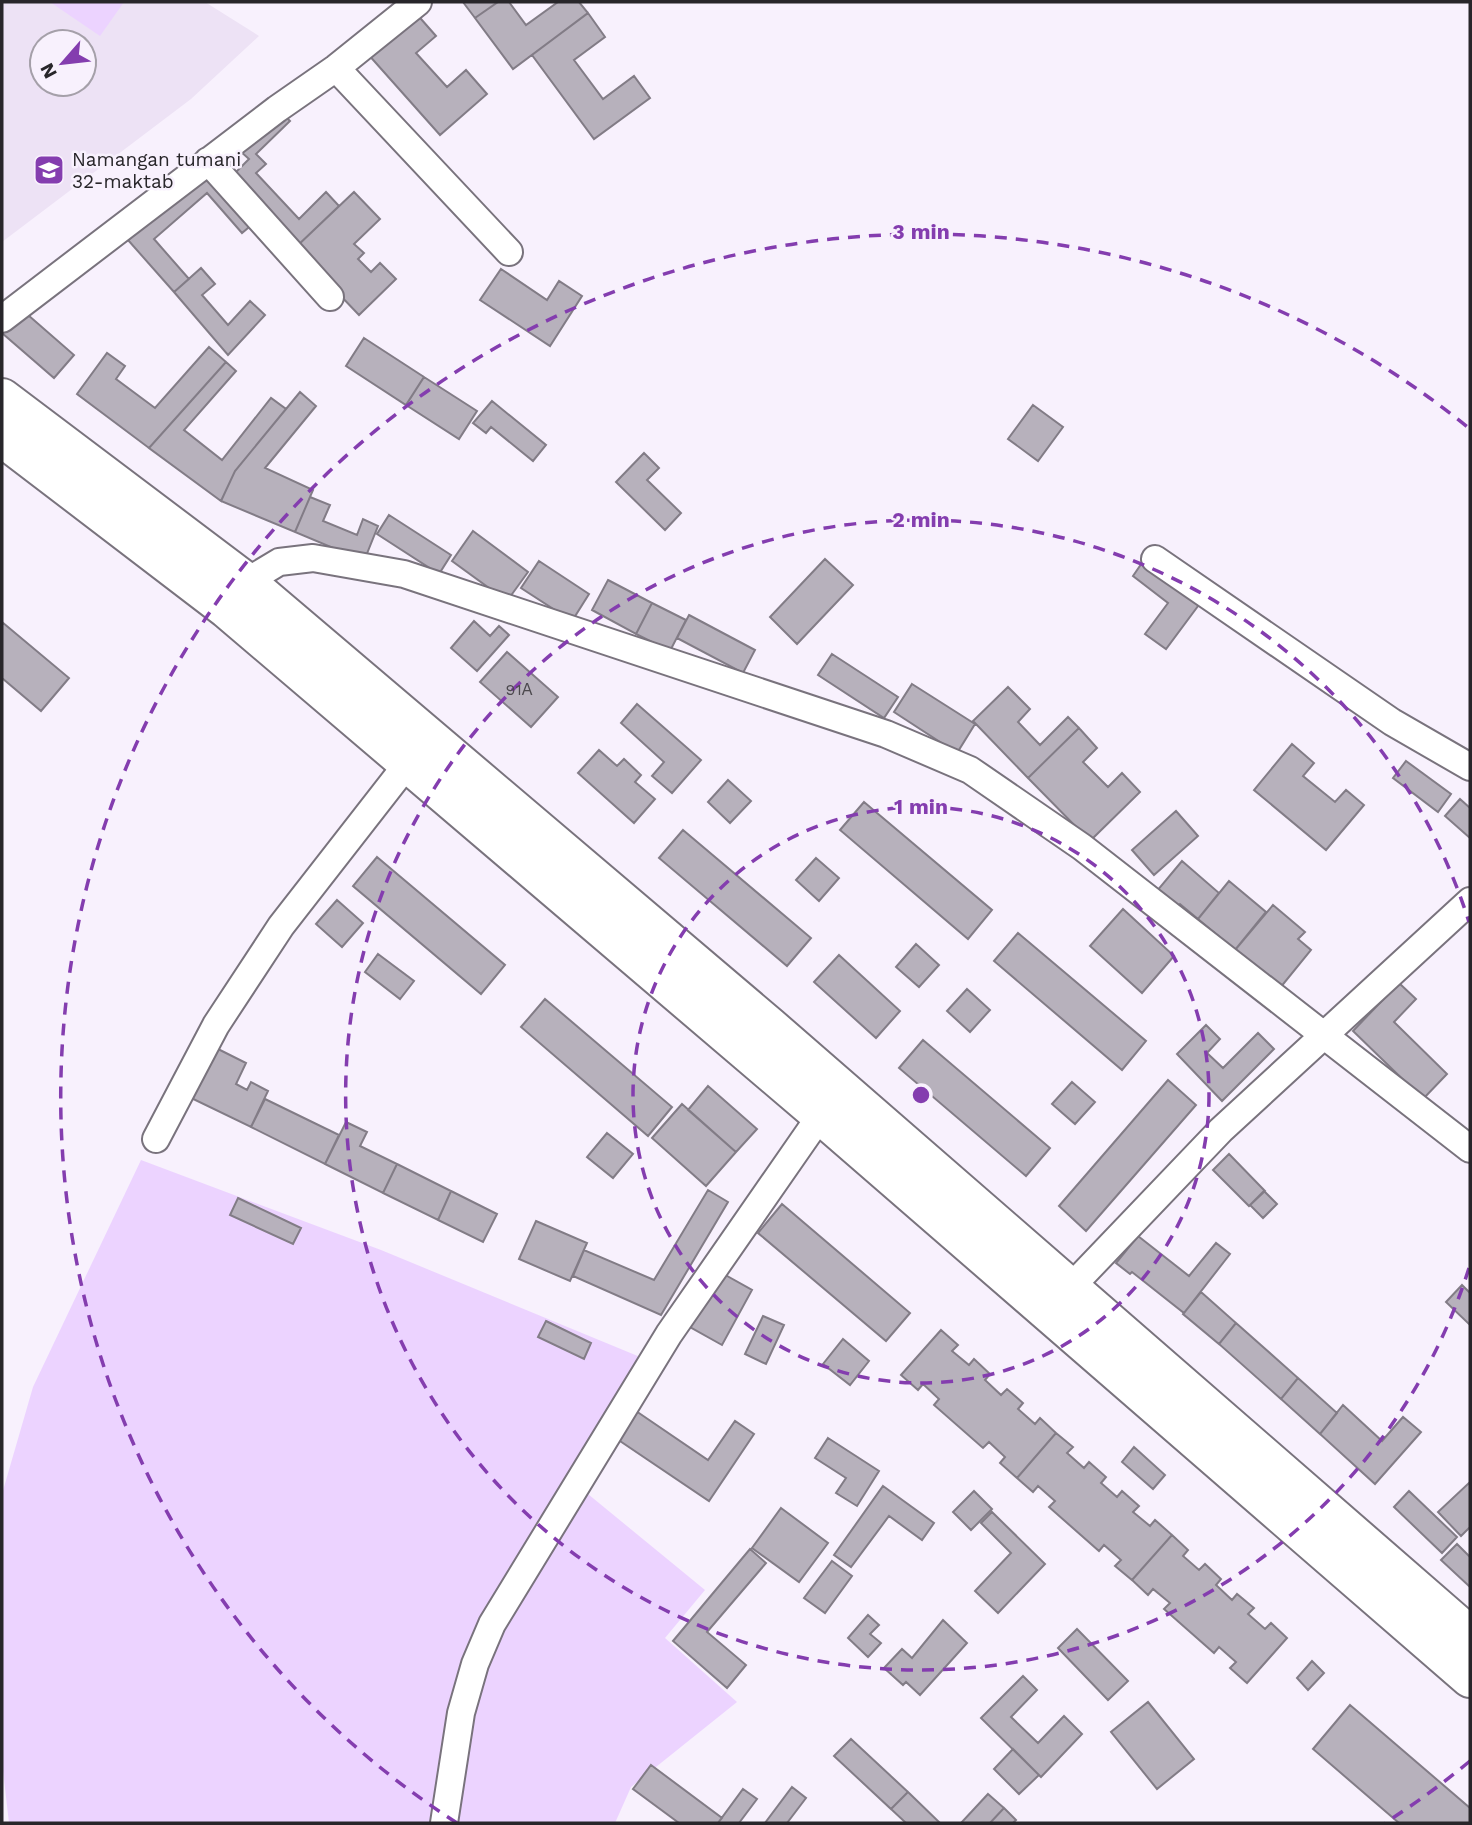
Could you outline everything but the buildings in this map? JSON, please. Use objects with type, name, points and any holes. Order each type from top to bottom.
[{"type":"main road","points":[[2,398],[236,596],[780,1036],[1470,1636]]},
{"type":"main road","points":[[2,437],[236,596],[408,763],[821,1115],[1470,1678]]},
{"type":"street","points":[[2,319],[276,109],[336,68],[418,2]]},
{"type":"street","points":[[336,68],[509,252]]},
{"type":"street","points":[[208,161],[330,297]]},
{"type":"street","points":[[236,596],[279,562],[313,558],[404,575],[886,734],[970,770],[1093,855],[1470,1149]]},
{"type":"street","points":[[1155,559],[1392,722],[1470,767]]},
{"type":"street","points":[[156,1139],[216,1025],[281,926],[408,763]]},
{"type":"street","points":[[1070,1288],[1221,1130],[1470,901]]},
{"type":"street","points":[[444,1823],[461,1713],[475,1664],[492,1624],[668,1334],[821,1115]]},
{"type":"shaded area","name":"Namangan tumani 32-maktab","points":[[2,2],[205,2],[259,36],[191,99],[2,242]]},
{"type":"shaded area","points":[[50,2],[124,2],[100,36],[98,28],[88,28]]},
{"type":"shaded area","points":[[141,1160],[381,1250],[645,1359],[566,1476],[705,1590],[665,1638],[737,1702],[631,1787],[615,1823],[9,1823],[2,1762],[2,1494],[33,1387]]},
{"type":"place","name":"Namangan tumani 32-maktab","points":[[49,170]]}]
